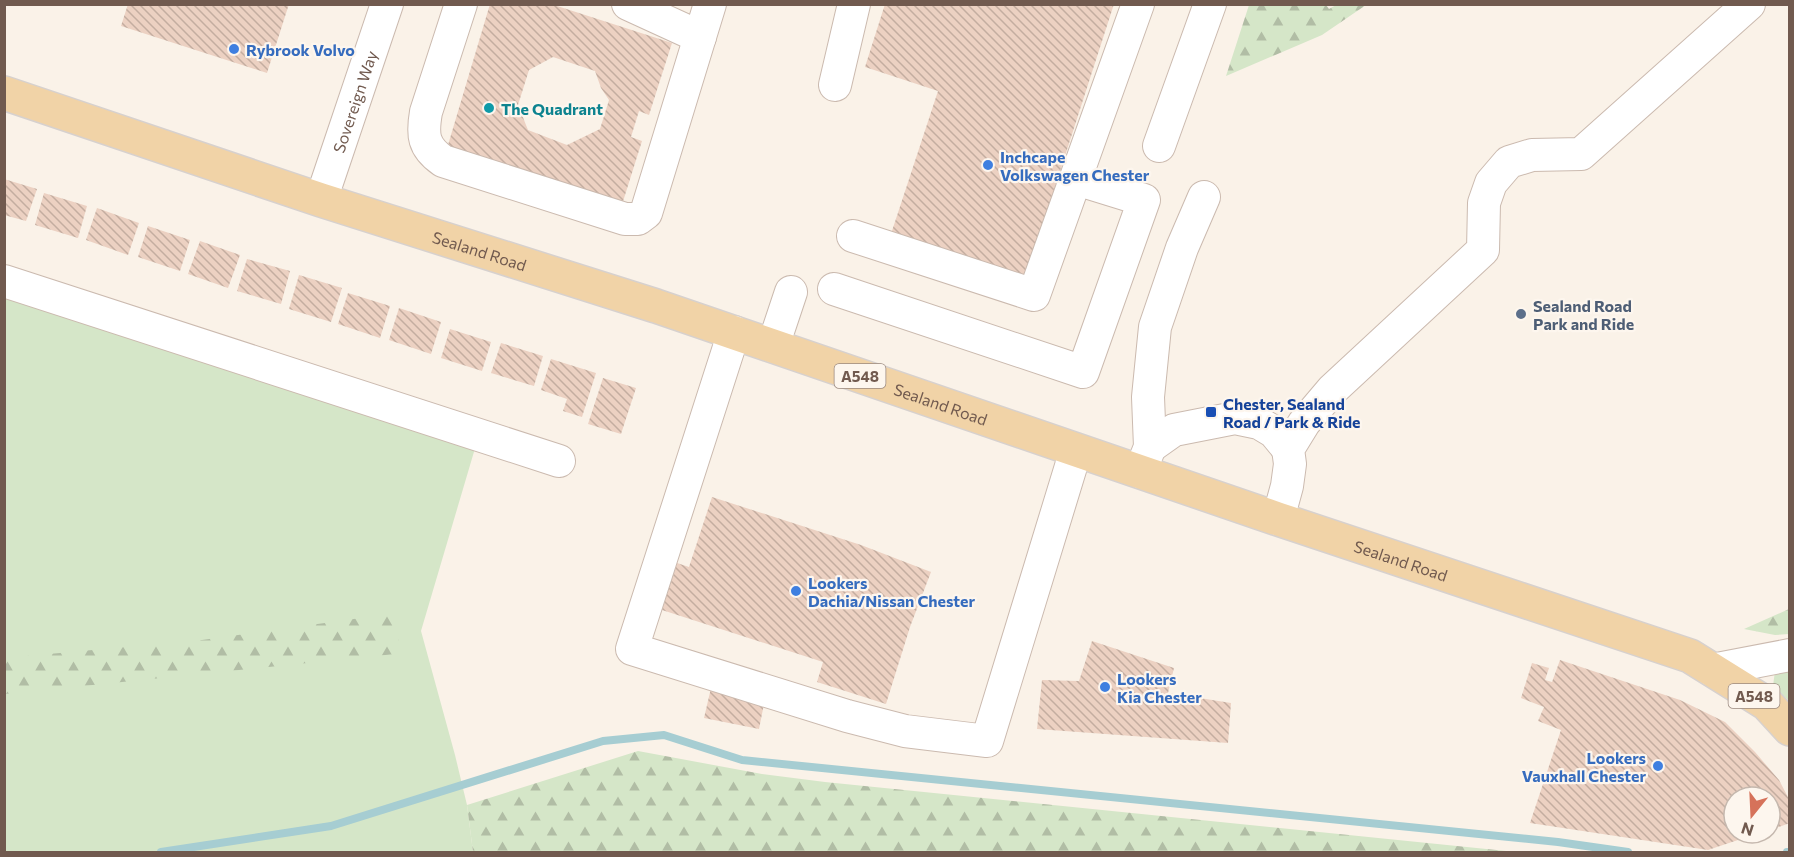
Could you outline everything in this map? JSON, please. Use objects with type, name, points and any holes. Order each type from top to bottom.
[{"type":"main road","name":"Sealand Road","points":[[4,93],[321,200],[734,332],[1076,450],[1145,459],[1278,519],[1690,656],[1767,704],[1790,729]]},
{"type":"street","name":"Sovereign Way","points":[[321,200],[387,4]]},
{"type":"street","points":[[461,4],[426,112],[424,124],[426,143],[431,153],[443,161],[625,219],[638,219],[646,213],[710,4]]},
{"type":"street","points":[[628,4],[700,37]]},
{"type":"street","points":[[853,236],[1034,295],[1138,4]]},
{"type":"street","points":[[1159,146],[1210,4]]},
{"type":"street","points":[[1288,449],[1304,423],[1332,390],[1483,250],[1484,203],[1491,183],[1509,162],[1532,155],[1581,154],[1749,4]]},
{"type":"street","points":[[836,85],[849,6]]},
{"type":"street","points":[[834,289],[1083,372],[1144,200],[1076,179]]},
{"type":"street","points":[[1145,459],[1155,327],[1182,248],[1204,197]]},
{"type":"street","points":[[4,281],[559,461]]},
{"type":"street","points":[[773,346],[791,292]]},
{"type":"street","points":[[734,332],[632,649],[847,716],[893,728],[987,741],[1076,450]]},
{"type":"street","points":[[1145,459],[1174,430],[1235,418],[1259,423],[1274,432],[1288,449],[1290,465],[1278,519]]},
{"type":"street","points":[[1712,670],[1790,655]]},
{"type":"green space","points":[[1249,5],[1326,5],[1329,9],[1336,5],[1366,5],[1322,35],[1226,76]]},
{"type":"green space","points":[[5,290],[476,445],[421,631],[467,805],[473,852],[5,852]]},
{"type":"green space","points":[[1789,609],[1789,634],[1775,635],[1744,629]]},
{"type":"green space","points":[[390,614],[403,621],[395,654],[5,694],[5,658],[202,640]]},
{"type":"green space","points":[[1789,669],[1789,701],[1773,686],[1775,671]]},
{"type":"green space","points":[[638,751],[762,774],[825,782],[1516,852],[473,852],[467,805]]},
{"type":"building","name":"Rybrook Volvo","points":[[128,4],[289,4],[267,73],[121,26]]},
{"type":"building","name":"The Quadrant","points":[[490,4],[551,4],[672,43],[649,115],[639,111],[631,137],[642,141],[620,211],[445,155]],"holes":[[[553,57],[595,71],[601,88],[609,100],[600,129],[567,145],[528,130],[518,105],[529,70]]]},
{"type":"building","name":"Inchcape Volkswagen Chester","points":[[885,4],[1114,4],[1024,283],[889,240],[938,91],[865,67]]},
{"type":"building","points":[[4,179],[37,189],[26,221],[4,215]]},
{"type":"building","points":[[44,193],[87,206],[78,238],[35,225]]},
{"type":"building","points":[[97,208],[139,223],[128,255],[86,240]]},
{"type":"building","points":[[148,226],[190,240],[180,271],[138,257]]},
{"type":"building","points":[[200,241],[240,255],[228,288],[188,274]]},
{"type":"building","points":[[247,259],[290,271],[281,304],[237,291]]},
{"type":"building","points":[[299,275],[342,288],[331,322],[289,309]]},
{"type":"building","points":[[348,293],[390,306],[380,338],[338,324]]},
{"type":"building","points":[[399,308],[441,322],[431,354],[389,340]]},
{"type":"building","points":[[450,329],[491,342],[482,371],[441,358]]},
{"type":"building","points":[[501,343],[543,356],[534,386],[491,373]]},
{"type":"building","points":[[551,359],[596,373],[582,417],[563,411],[567,399],[541,390]]},
{"type":"building","points":[[603,378],[636,388],[621,434],[588,424]]},
{"type":"building","name":"Lookers Dachia/Nissan Chester","points":[[712,497],[861,545],[931,572],[910,627],[886,704],[817,682],[823,662],[662,610],[677,563],[689,567]]},
{"type":"building","name":"Lookers Kia Chester","points":[[1092,641],[1174,668],[1168,693],[1231,703],[1228,743],[1037,729],[1042,680],[1079,681]]},
{"type":"building","name":"Lookers Vauxhall Chester","points":[[1560,660],[1680,700],[1725,722],[1755,752],[1782,785],[1722,785],[1723,845],[1708,850],[1530,823],[1561,730],[1538,721],[1544,707],[1521,698],[1532,663],[1549,668],[1545,680],[1552,682]]},
{"type":"building","points":[[711,688],[765,699],[759,729],[704,718]]},
{"type":"building","name":"Lookers Vauxhall Chester","points":[[1782,786],[1790,801],[1790,823],[1782,826]]},
{"type":"waterway","points":[[161,852],[331,826],[603,741],[664,735],[742,760],[1558,842],[1628,852]]},
{"type":"place","name":"Rybrook Volvo","points":[[234,49]]},
{"type":"place","name":"The Quadrant","points":[[489,108]]},
{"type":"place","name":"Inchcape Volkswagen Chester","points":[[988,165]]},
{"type":"place","name":"Sealand Road Park and Ride","points":[[1521,314]]},
{"type":"place","name":"Chester, Sealand Road / Park & Ride","points":[[1211,412]]},
{"type":"place","name":"Lookers Dachia/Nissan Chester","points":[[796,591]]},
{"type":"place","name":"Lookers Kia Chester","points":[[1105,687]]},
{"type":"place","name":"Lookers Vauxhall Chester","points":[[1658,766]]}]
